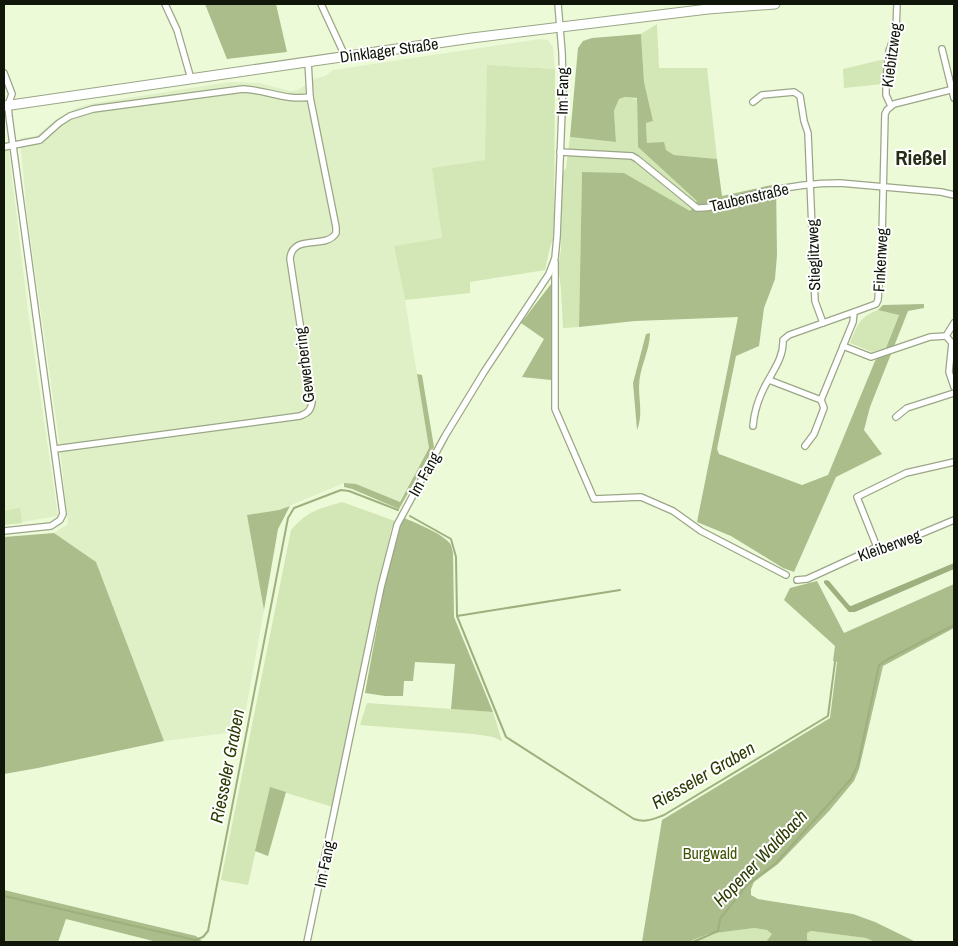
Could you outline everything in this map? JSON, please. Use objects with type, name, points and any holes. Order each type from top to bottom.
[{"type":"main road","name":"Dinklager Straße","points":[[6,106],[559,26],[708,9],[775,4]]},
{"type":"street","points":[[165,4],[177,30],[190,78]]},
{"type":"street","points":[[321,4],[345,56]]},
{"type":"street","name":"Im Fang","points":[[307,942],[381,587],[396,525],[445,436],[479,380],[549,274],[555,258],[562,52],[558,4]]},
{"type":"street","name":"Kiebitzweg","points":[[891,106],[886,95],[886,79],[889,51],[896,31],[896,4]]},
{"type":"street","points":[[942,49],[954,98]]},
{"type":"street","name":"Gewerbering","points":[[55,449],[300,416],[307,413],[311,408],[312,402],[290,252],[302,244],[330,239],[336,233],[310,97],[308,61]]},
{"type":"street","points":[[4,73],[12,94],[6,106],[63,507],[63,514],[60,520],[51,526],[4,531]]},
{"type":"street","points":[[4,147],[40,140],[59,122],[70,116],[93,109],[243,89],[258,90],[287,98],[310,97]]},
{"type":"street","points":[[884,187],[886,114],[891,106],[953,89]]},
{"type":"street","name":"Stieglitzweg","points":[[753,102],[762,95],[798,93],[808,133],[814,301],[822,323]]},
{"type":"street","name":"Taubenstraße","points":[[560,152],[632,156],[697,208],[706,208],[758,193],[810,185],[840,183],[941,192],[954,195]]},
{"type":"street","name":"Finkenweg","points":[[854,312],[876,304],[878,300],[884,187]]},
{"type":"street","points":[[555,258],[555,409],[594,499],[641,497],[673,511],[701,531],[786,575]]},
{"type":"street","points":[[753,426],[754,412],[784,348],[782,340],[789,335],[854,312],[853,322],[821,400],[824,408],[814,434],[804,446]]},
{"type":"street","points":[[946,336],[954,323]]},
{"type":"street","points":[[843,346],[871,357],[930,337],[946,336]]},
{"type":"street","points":[[946,336],[952,343],[950,372],[954,387]]},
{"type":"street","points":[[769,380],[821,400]]},
{"type":"street","points":[[896,417],[907,408],[954,393]]},
{"type":"street","points":[[877,547],[857,497],[906,473],[954,462]]},
{"type":"street","name":"Kleiberweg","points":[[797,580],[806,579],[877,547],[887,548],[954,520]]},
{"type":"shaded area","points":[[657,24],[659,68],[707,68],[717,159],[674,155],[647,143],[646,123],[653,121],[644,82],[641,34]]},
{"type":"shaded area","points":[[540,39],[548,40],[553,47],[555,69],[487,65],[486,160],[433,168],[442,239],[394,246],[405,300],[429,448],[399,502],[356,484],[344,483],[279,510],[247,515],[264,610],[242,731],[164,741],[96,562],[54,533],[68,524],[59,440],[27,215],[20,138],[36,136],[58,118],[76,108],[90,104],[229,82],[259,83],[290,91],[298,90],[314,79],[325,76],[333,70]]},
{"type":"shaded area","points":[[885,59],[882,84],[844,88],[843,69]]},
{"type":"shaded area","points":[[487,65],[555,69],[554,237],[545,270],[470,282],[470,293],[405,300],[394,246],[442,238],[432,168],[485,160]]},
{"type":"shaded area","points":[[625,97],[637,99],[638,147],[698,201],[690,211],[582,172],[579,327],[563,328],[558,267],[561,250],[562,173],[566,168],[570,137],[616,142],[614,111],[619,99]]},
{"type":"shaded area","points":[[4,144],[8,144],[28,311],[58,516],[4,525]]},
{"type":"shaded area","points":[[878,310],[899,314],[886,348],[872,352],[850,343],[863,319]]},
{"type":"shaded area","points":[[342,502],[395,521],[391,530],[376,595],[333,807],[270,788],[248,885],[221,880],[291,530],[308,514]]},
{"type":"shaded area","points":[[20,508],[22,523],[4,525],[4,511]]},
{"type":"shaded area","points":[[954,563],[954,569],[855,612],[849,612],[824,583],[826,580],[829,581],[851,606]]},
{"type":"shaded area","points":[[367,703],[493,712],[502,741],[493,737],[474,734],[360,725]]},
{"type":"shaded area","points":[[754,928],[767,930],[773,934],[766,942],[688,942],[708,934]]},
{"type":"shaded area","points":[[811,931],[866,938],[875,942],[816,942],[807,940],[807,933]]},
{"type":"green space","points":[[205,4],[276,4],[287,52],[227,59]]},
{"type":"green space","points":[[641,34],[644,82],[653,121],[646,123],[647,143],[664,142],[666,150],[674,155],[717,159],[722,196],[776,184],[777,255],[775,279],[764,308],[759,346],[736,356],[717,449],[719,454],[802,485],[828,475],[875,361],[886,348],[899,315],[878,310],[883,305],[924,304],[924,308],[908,311],[870,407],[864,430],[882,454],[836,477],[794,572],[783,568],[731,536],[697,522],[738,317],[635,321],[579,327],[582,172],[624,173],[690,211],[697,201],[638,147],[637,98],[625,97],[619,99],[614,111],[616,142],[570,137],[578,48],[583,41],[592,38]]},
{"type":"green space","points":[[551,284],[551,380],[522,377],[544,339],[521,323]]},
{"type":"green space","points":[[650,333],[650,340],[639,380],[640,414],[637,430],[633,383],[646,334]]},
{"type":"green space","points":[[417,374],[422,375],[434,447],[399,509],[344,487],[344,483],[356,484],[400,502],[429,448]]},
{"type":"green space","points":[[290,506],[278,529],[264,610],[247,515],[279,510]]},
{"type":"green space","points":[[404,518],[437,533],[451,545],[453,553],[454,617],[493,712],[451,709],[455,664],[415,662],[413,681],[404,681],[403,696],[365,693],[384,589],[398,530]]},
{"type":"green space","points":[[54,533],[96,562],[164,741],[4,774],[4,537]]},
{"type":"green space","name":"Burgwald","points":[[817,581],[844,633],[954,584],[954,628],[883,666],[859,769],[854,781],[829,811],[778,864],[754,882],[751,895],[758,899],[853,914],[875,922],[916,942],[875,942],[866,938],[811,931],[807,933],[807,940],[816,942],[766,942],[772,934],[767,930],[754,928],[708,934],[688,942],[642,942],[662,820],[830,718],[837,662],[833,661],[835,646],[784,600],[790,588]]},
{"type":"green space","points":[[270,787],[286,792],[268,856],[255,851]]},
{"type":"green space","points":[[4,890],[196,936],[203,942],[157,942],[66,919],[58,942],[4,942]]},
{"type":"waterway","name":"Riesseler Graben","points":[[4,896],[195,940],[203,937],[208,931],[288,518],[294,508],[341,490],[349,491],[398,510]]},
{"type":"waterway","name":"Riesseler Graben","points":[[410,516],[451,539],[456,557],[457,616],[506,737],[634,819],[646,821],[664,815],[828,716],[835,662]]},
{"type":"waterway","points":[[457,616],[620,590]]},
{"type":"waterway","name":"Hopener Waldbach","points":[[693,942],[718,931],[720,919],[747,885],[776,863],[851,779],[858,764],[879,665],[954,625]]},
{"type":"district","name":"Rießel","points":[[921,157]]}]
